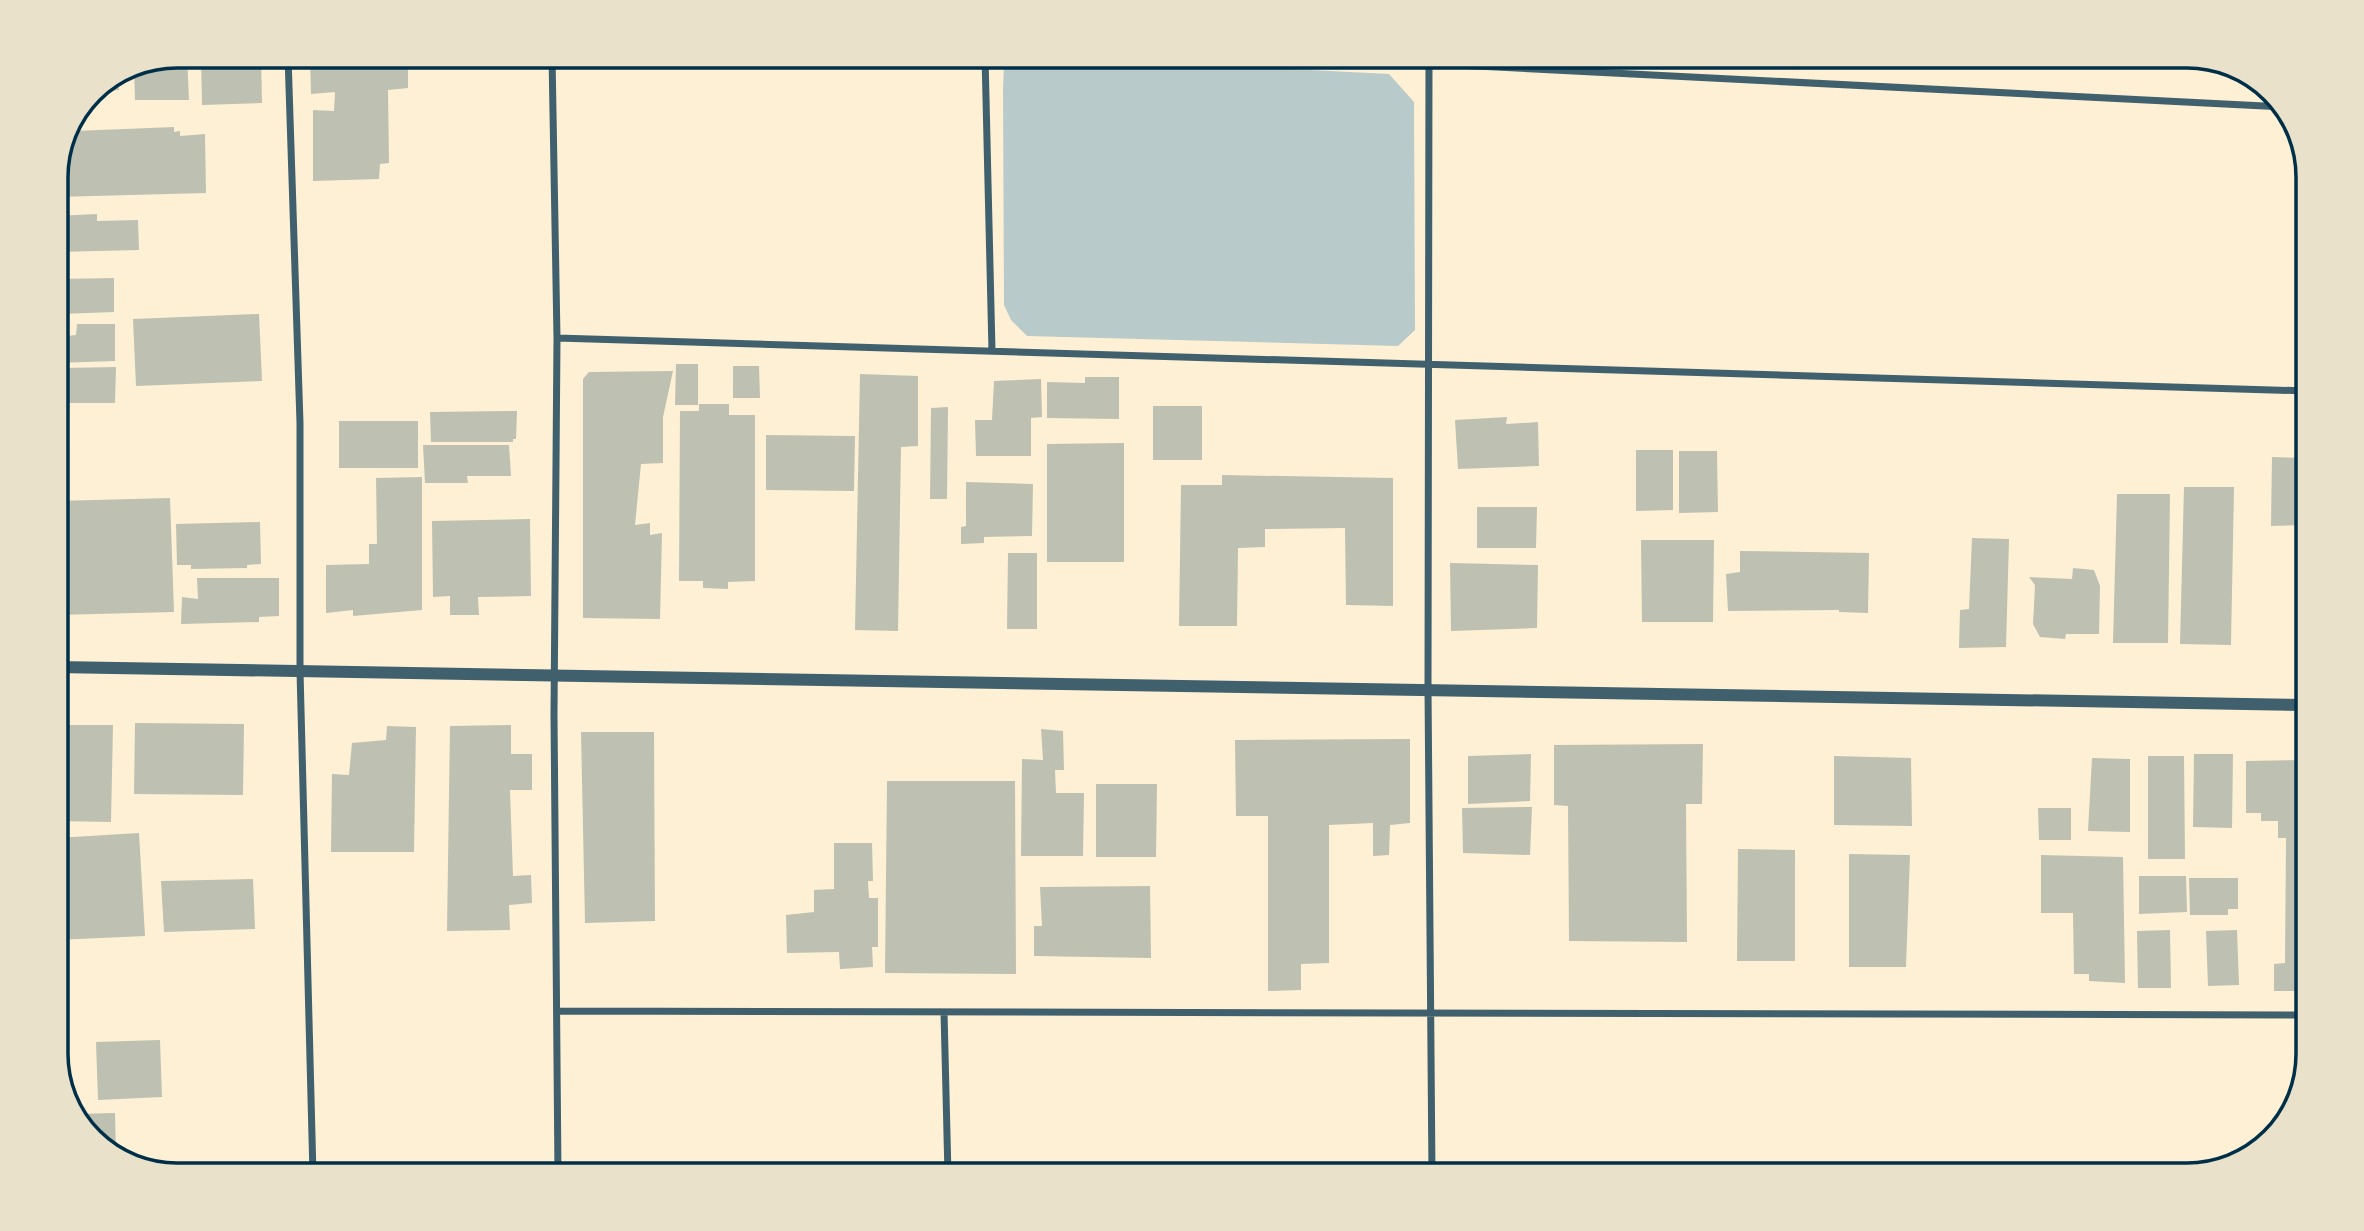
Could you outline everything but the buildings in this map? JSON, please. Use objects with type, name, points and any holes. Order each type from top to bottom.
[{"type":"street","points":[[288,68],[300,423],[300,671],[313,1163]]},
{"type":"street","points":[[552,68],[557,338],[555,677],[558,1163]]},
{"type":"street","points":[[985,68],[992,351]]},
{"type":"street","points":[[1429,68],[1428,688],[1432,1163]]},
{"type":"street","points":[[1575,68],[2269,106]]},
{"type":"street","points":[[557,338],[2296,391]]},
{"type":"street","points":[[68,667],[555,677],[1428,688],[2296,705]]},
{"type":"street","points":[[557,1011],[2296,1015]]},
{"type":"street","points":[[944,1012],[948,1163]]},
{"type":"shaded area","points":[[1004,68],[1269,68],[1389,74],[1414,102],[1415,330],[1398,346],[1027,336],[1011,320],[1004,305]]}]
